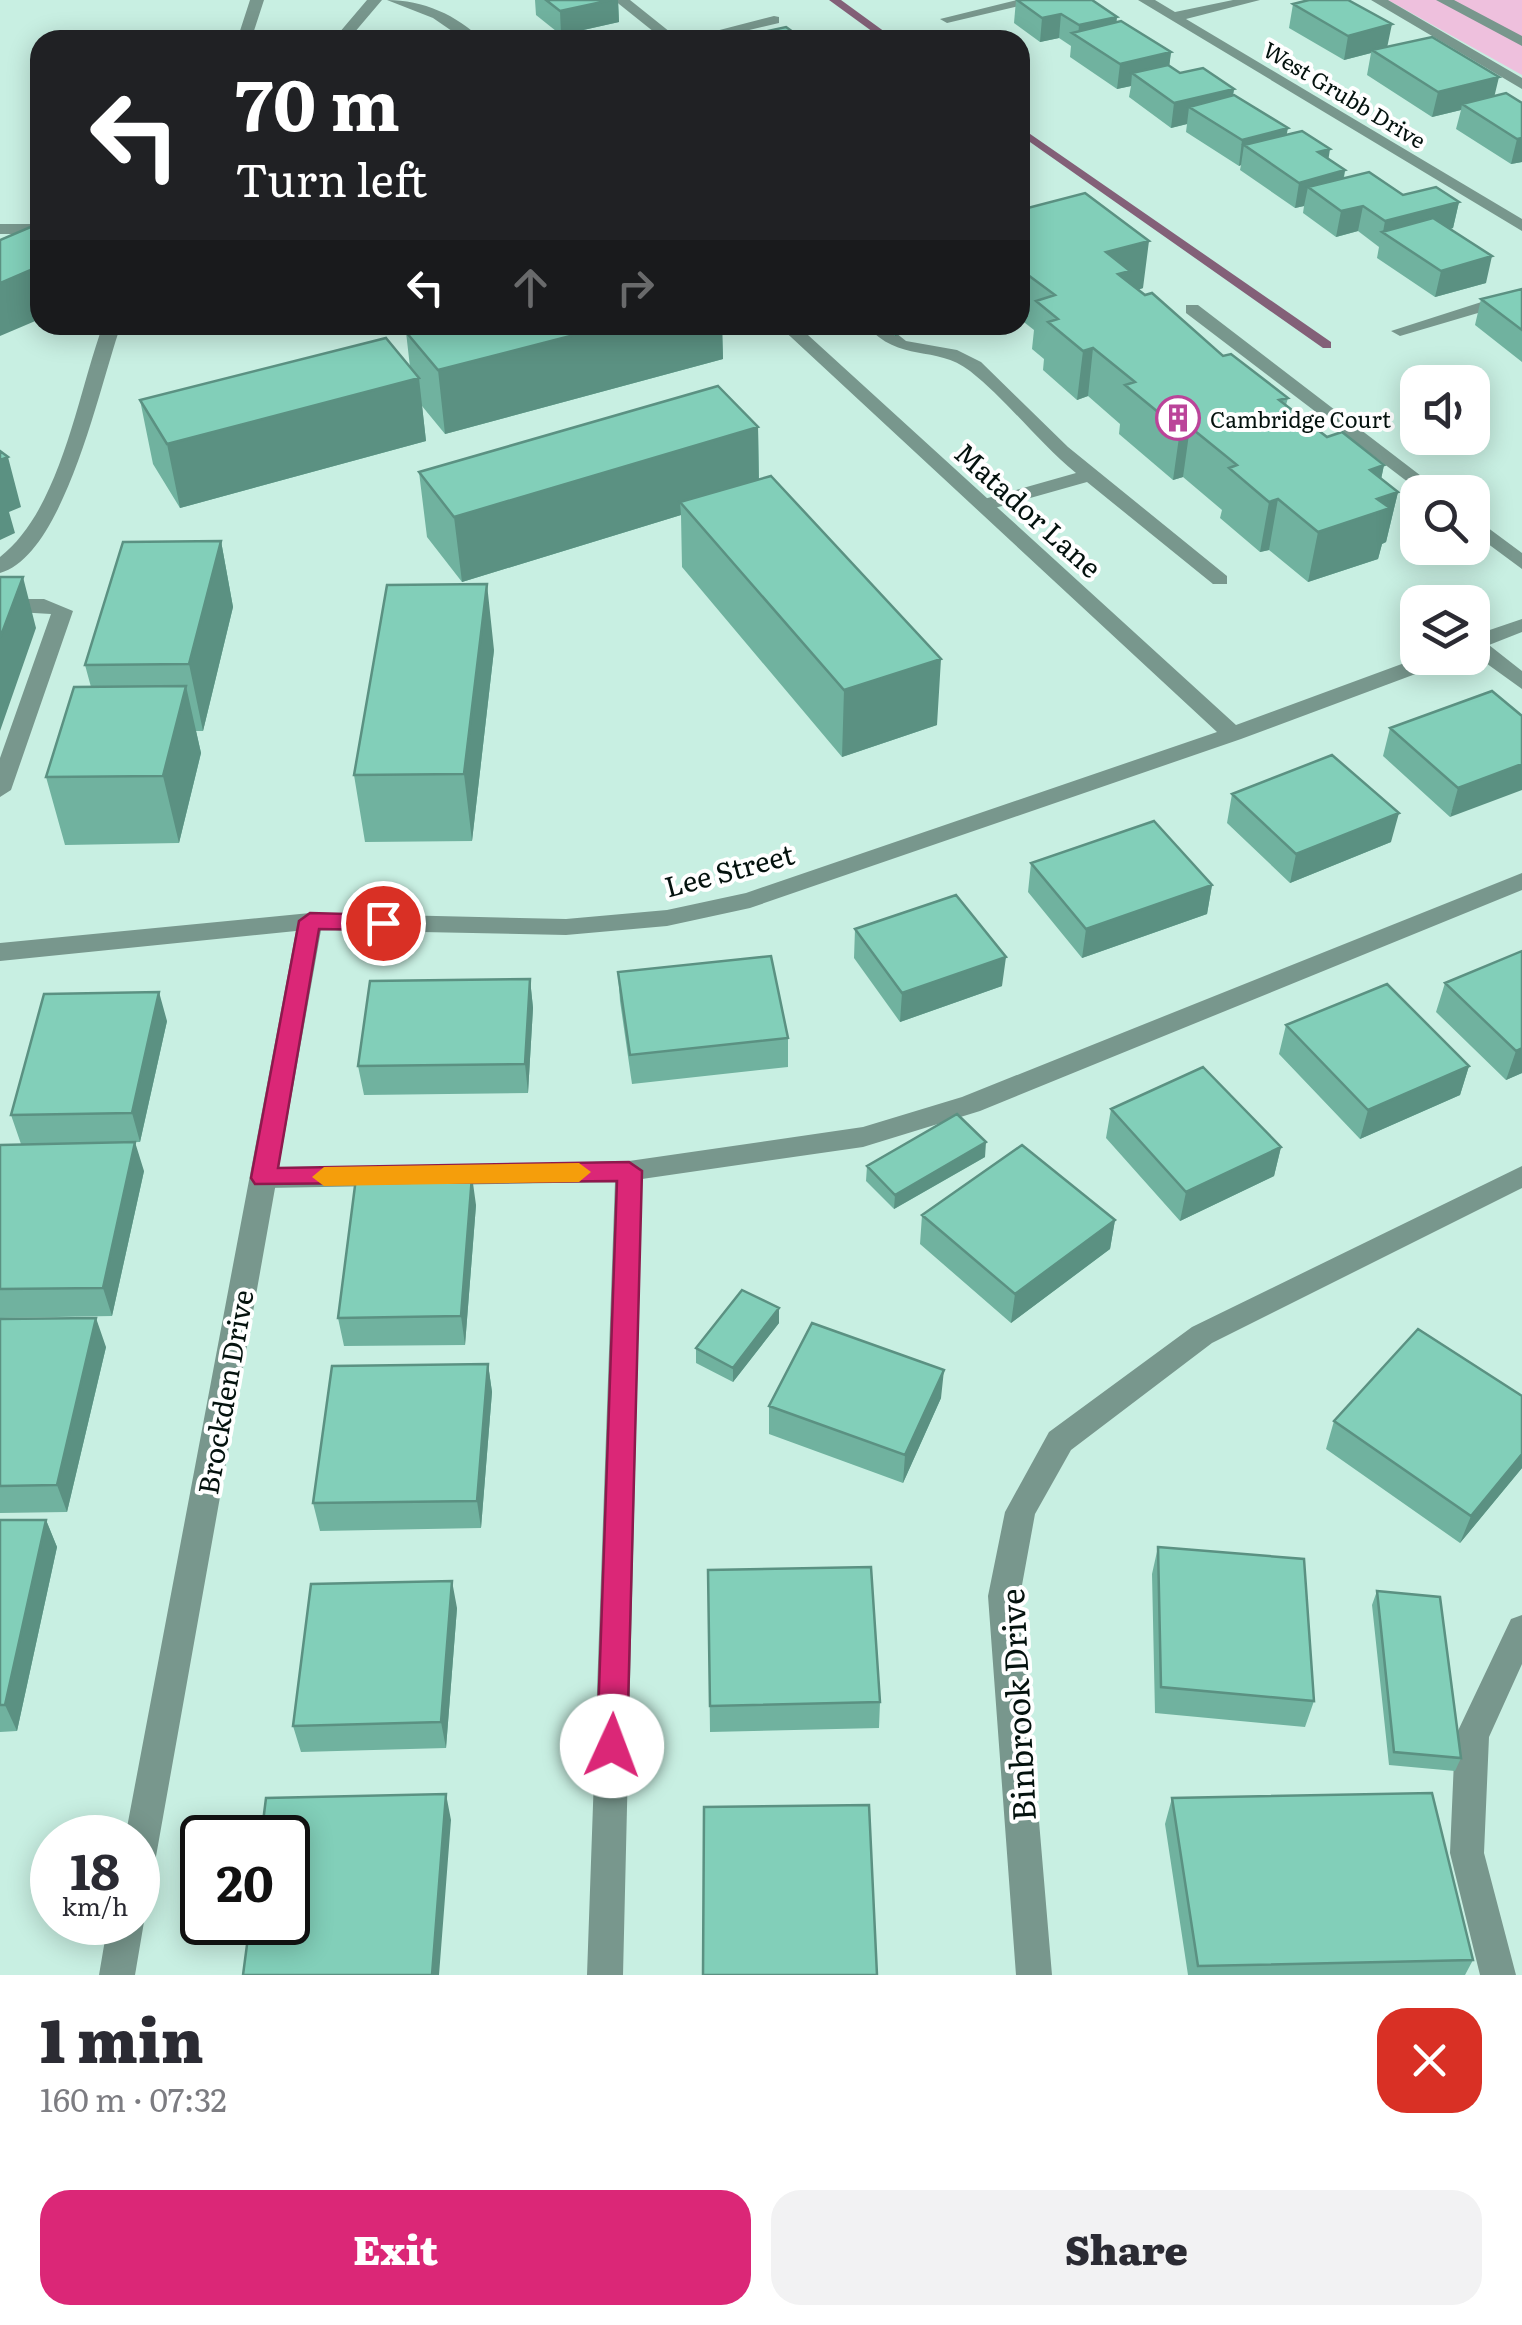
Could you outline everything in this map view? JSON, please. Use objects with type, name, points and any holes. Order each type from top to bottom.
[{"type":"street","points":[[247,30],[257,0]]},
{"type":"street","points":[[349,30],[375,0]]},
{"type":"street","points":[[394,0],[438,15],[460,30]]},
{"type":"street","points":[[621,0],[660,30]]},
{"type":"street","points":[[947,19],[1037,0]]},
{"type":"street","name":"West Grubb Drive","points":[[1145,0],[1522,226]]},
{"type":"street","points":[[1173,17],[1252,0]]},
{"type":"street","points":[[1378,0],[1522,84]]},
{"type":"street","points":[[1443,0],[1522,42]]},
{"type":"street","points":[[731,30],[774,20]]},
{"type":"street","points":[[1500,213],[1522,206]]},
{"type":"street","points":[[0,230],[30,229]]},
{"type":"street","points":[[1400,331],[1522,294]]},
{"type":"street","points":[[1192,309],[1411,475]]},
{"type":"street","points":[[0,567],[13,560],[39,529],[108,335]]},
{"type":"street","name":"Matador Lane","points":[[798,335],[1233,734]]},
{"type":"street","points":[[888,335],[900,344],[951,354],[975,366],[1091,475],[1220,580]]},
{"type":"street","points":[[984,505],[1091,475]]},
{"type":"street","points":[[1490,536],[1522,562]]},
{"type":"street","points":[[0,605],[44,605],[63,611],[0,790]]},
{"type":"street","points":[[1490,637],[1522,625]]},
{"type":"street","points":[[1490,657],[1522,682]]},
{"type":"street","name":"Lee Street","points":[[0,953],[310,921],[566,928],[667,918],[750,900],[1233,734],[1400,672]]},
{"type":"street","points":[[264,1178],[629,1171],[863,1137],[971,1104],[1522,882]]},
{"type":"street","name":"Brockden Drive","points":[[147,1815],[310,921]]},
{"type":"street","points":[[605,1975],[629,1171]]},
{"type":"street","name":"Binbrook Drive","points":[[1034,1975],[1004,1596],[1020,1512],[1060,1441],[1202,1335],[1522,1176]]},
{"type":"street","points":[[1498,1975],[1467,1852],[1472,1738],[1511,1645],[1522,1629]]},
{"type":"street","points":[[117,1975],[122,1945]]},
{"type":"shaded area","points":[[1388,0],[1522,0],[1522,75]]},
{"type":"building","points":[[546,0],[611,0],[560,11]]},
{"type":"building","points":[[1017,0],[1092,0],[1117,17],[1079,25],[1061,14],[1042,18]]},
{"type":"building","points":[[1348,0],[1392,24],[1348,36],[1293,4]]},
{"type":"building","points":[[1121,21],[1171,52],[1120,64],[1072,33]]},
{"type":"building","points":[[1432,37],[1499,77],[1438,92],[1372,50]]},
{"type":"building","points":[[1168,65],[1180,73],[1203,68],[1234,89],[1174,103],[1132,73]]},
{"type":"building","points":[[1506,93],[1522,103],[1522,138],[1517,139],[1462,104]]},
{"type":"building","points":[[1234,95],[1288,128],[1242,140],[1189,107]]},
{"type":"building","points":[[1302,131],[1330,149],[1318,152],[1345,170],[1299,183],[1244,145]]},
{"type":"building","points":[[1369,172],[1403,195],[1436,187],[1459,202],[1385,221],[1363,206],[1341,211],[1308,187]]},
{"type":"building","points":[[1085,193],[1149,241],[1106,252],[1130,271],[1118,274],[1145,295],[1152,293],[1223,356],[1231,354],[1288,398],[1279,400],[1327,437],[1342,432],[1384,465],[1370,470],[1398,492],[1377,499],[1390,508],[1318,532],[1278,499],[1269,502],[1229,468],[1237,465],[1190,427],[1180,430],[1125,385],[1135,382],[1093,348],[1083,351],[1048,322],[1058,319],[1036,301],[1055,295],[1030,276],[1030,207]]},
{"type":"building","points":[[1433,218],[1492,256],[1441,271],[1382,232]]},
{"type":"building","points":[[30,227],[30,270],[0,283],[0,240]]},
{"type":"building","points":[[1522,289],[1522,330],[1481,299]]},
{"type":"building","points":[[409,335],[574,335],[438,370]]},
{"type":"building","points":[[386,338],[419,378],[167,444],[140,400]]},
{"type":"building","points":[[718,386],[758,427],[454,517],[419,472]]},
{"type":"building","points":[[771,476],[941,659],[844,690],[680,502]]},
{"type":"building","points":[[221,541],[189,664],[85,665],[123,542]]},
{"type":"building","points":[[0,577],[23,577],[0,638]]},
{"type":"building","points":[[487,584],[464,774],[354,775],[387,585]]},
{"type":"building","points":[[186,686],[163,776],[46,777],[74,687]]},
{"type":"building","points":[[1492,691],[1522,716],[1522,764],[1458,788],[1390,728]]},
{"type":"building","points":[[1332,755],[1399,813],[1296,854],[1232,794]]},
{"type":"building","points":[[1154,821],[1212,885],[1086,929],[1031,863]]},
{"type":"building","points":[[956,895],[1006,957],[902,993],[855,929]]},
{"type":"building","points":[[1522,951],[1522,1048],[1516,1051],[1445,983]]},
{"type":"building","points":[[771,956],[788,1038],[630,1055],[618,972]]},
{"type":"building","points":[[530,979],[525,1064],[358,1066],[370,981]]},
{"type":"building","points":[[1387,984],[1469,1066],[1368,1110],[1286,1025]]},
{"type":"building","points":[[159,992],[132,1113],[11,1115],[44,994]]},
{"type":"building","points":[[1203,1067],[1281,1147],[1186,1192],[1111,1109]]},
{"type":"building","points":[[957,1114],[986,1142],[895,1195],[867,1166]]},
{"type":"building","points":[[135,1142],[103,1288],[0,1289],[0,1145]]},
{"type":"building","points":[[1022,1145],[1115,1220],[1015,1294],[922,1215]]},
{"type":"building","points":[[472,1176],[461,1316],[338,1318],[356,1178]]},
{"type":"building","points":[[742,1290],[779,1308],[733,1368],[696,1348]]},
{"type":"building","points":[[96,1318],[57,1485],[0,1486],[0,1319]]},
{"type":"building","points":[[812,1323],[944,1370],[905,1455],[769,1406]]},
{"type":"building","points":[[1418,1329],[1522,1396],[1522,1454],[1471,1516],[1334,1421]]},
{"type":"building","points":[[488,1364],[477,1501],[313,1503],[332,1366]]},
{"type":"building","points":[[0,1520],[46,1520],[5,1705],[0,1705]]},
{"type":"building","points":[[1158,1547],[1304,1559],[1314,1701],[1161,1687]]},
{"type":"building","points":[[871,1567],[880,1702],[710,1706],[708,1570]]},
{"type":"building","points":[[452,1581],[441,1722],[293,1726],[311,1584]]},
{"type":"building","points":[[1377,1591],[1440,1597],[1461,1758],[1394,1752]]},
{"type":"building","points":[[1432,1793],[1473,1960],[1198,1966],[1172,1798]]},
{"type":"building","points":[[446,1794],[432,1975],[243,1975],[247,1945],[310,1945],[310,1815],[264,1815],[266,1798]]},
{"type":"building","points":[[869,1805],[877,1975],[703,1975],[704,1807]]},
{"type":"waterway","points":[[834,0],[877,30]]},
{"type":"waterway","points":[[1030,137],[1327,345]]},
{"type":"slow traffic","points":[[324,1177],[579,1172]]},
{"type":"place","name":"Cambridge Court","points":[[1178,418]]},
{"type":"route","points":[[383,923],[310,921],[264,1178],[629,1171],[612,1746]]}]
